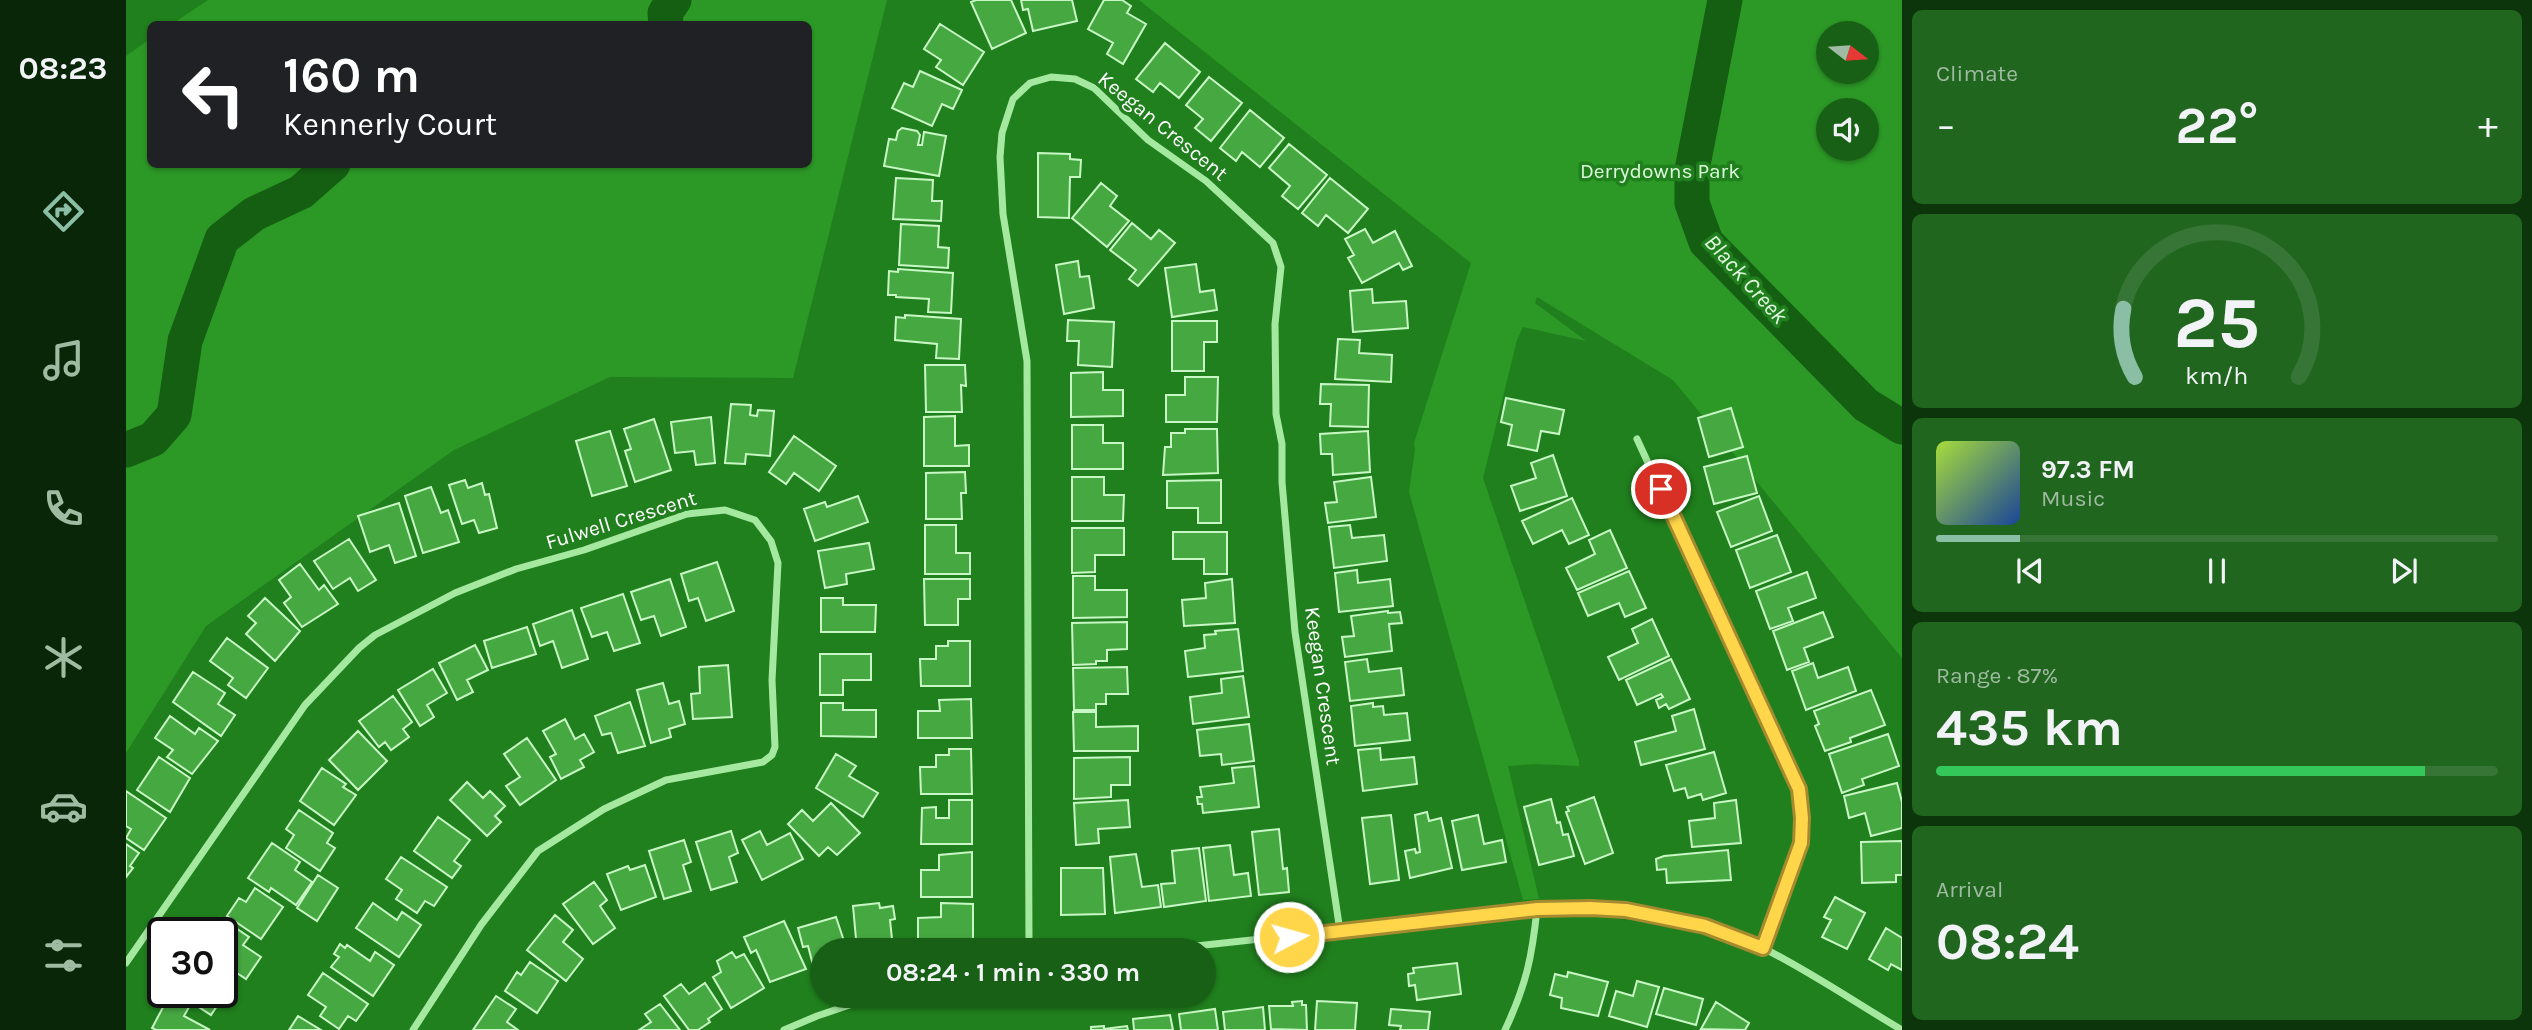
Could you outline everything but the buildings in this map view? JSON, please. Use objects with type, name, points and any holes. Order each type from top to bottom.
[{"type":"street","name":"Keegan Crescent","points":[[1029,938],[1027,361],[1003,214],[1000,157],[1002,133],[1013,99],[1030,83],[1051,77],[1075,79],[1094,88],[1148,140],[1206,181],[1273,243],[1281,267],[1275,324],[1276,414],[1282,444],[1282,482],[1295,632],[1340,932]]},
{"type":"street","points":[[1637,439],[1799,789],[1801,843],[1763,948]]},
{"type":"street","name":"Fulwell Crescent","points":[[126,963],[304,705],[375,635],[454,593],[516,569],[584,550],[687,514],[725,510],[755,520],[771,541],[778,563],[772,680],[775,747],[772,755],[763,762],[666,780],[604,809],[538,851],[481,925],[413,1030]]},
{"type":"street","points":[[1505,1030],[1522,992],[1530,965],[1537,909]]},
{"type":"street","points":[[1216,944],[1537,909],[1626,910],[1705,926],[1763,948],[1902,1030]]},
{"type":"street","points":[[784,1030],[841,1008]]},
{"type":"green space","points":[[208,0],[887,0],[793,378],[610,377],[454,450],[206,626],[126,753],[126,56],[147,41],[147,168],[812,168],[812,21],[176,21]]},
{"type":"green space","name":"Derrydowns Park","points":[[1139,0],[1902,0],[1902,658],[1673,380],[1537,297],[1535,303],[1586,341],[1523,327],[1517,340],[1483,478],[1579,766],[1508,766],[1539,899],[1523,900],[1409,492],[1414,443],[1471,263]]},
{"type":"waterway","name":"Black Creek","points":[[666,21],[665,13],[674,0]]},
{"type":"waterway","name":"Black Creek","points":[[1725,0],[1692,170],[1692,203],[1706,242],[1866,405],[1902,427]]},
{"type":"waterway","name":"Black Creek","points":[[126,450],[153,439],[174,415],[185,341],[222,239],[254,214],[301,192],[328,168]]},
{"type":"route","points":[[1289,937],[1537,909],[1590,908],[1626,910],[1705,926],[1763,948],[1801,843],[1799,789],[1661,489]]}]
